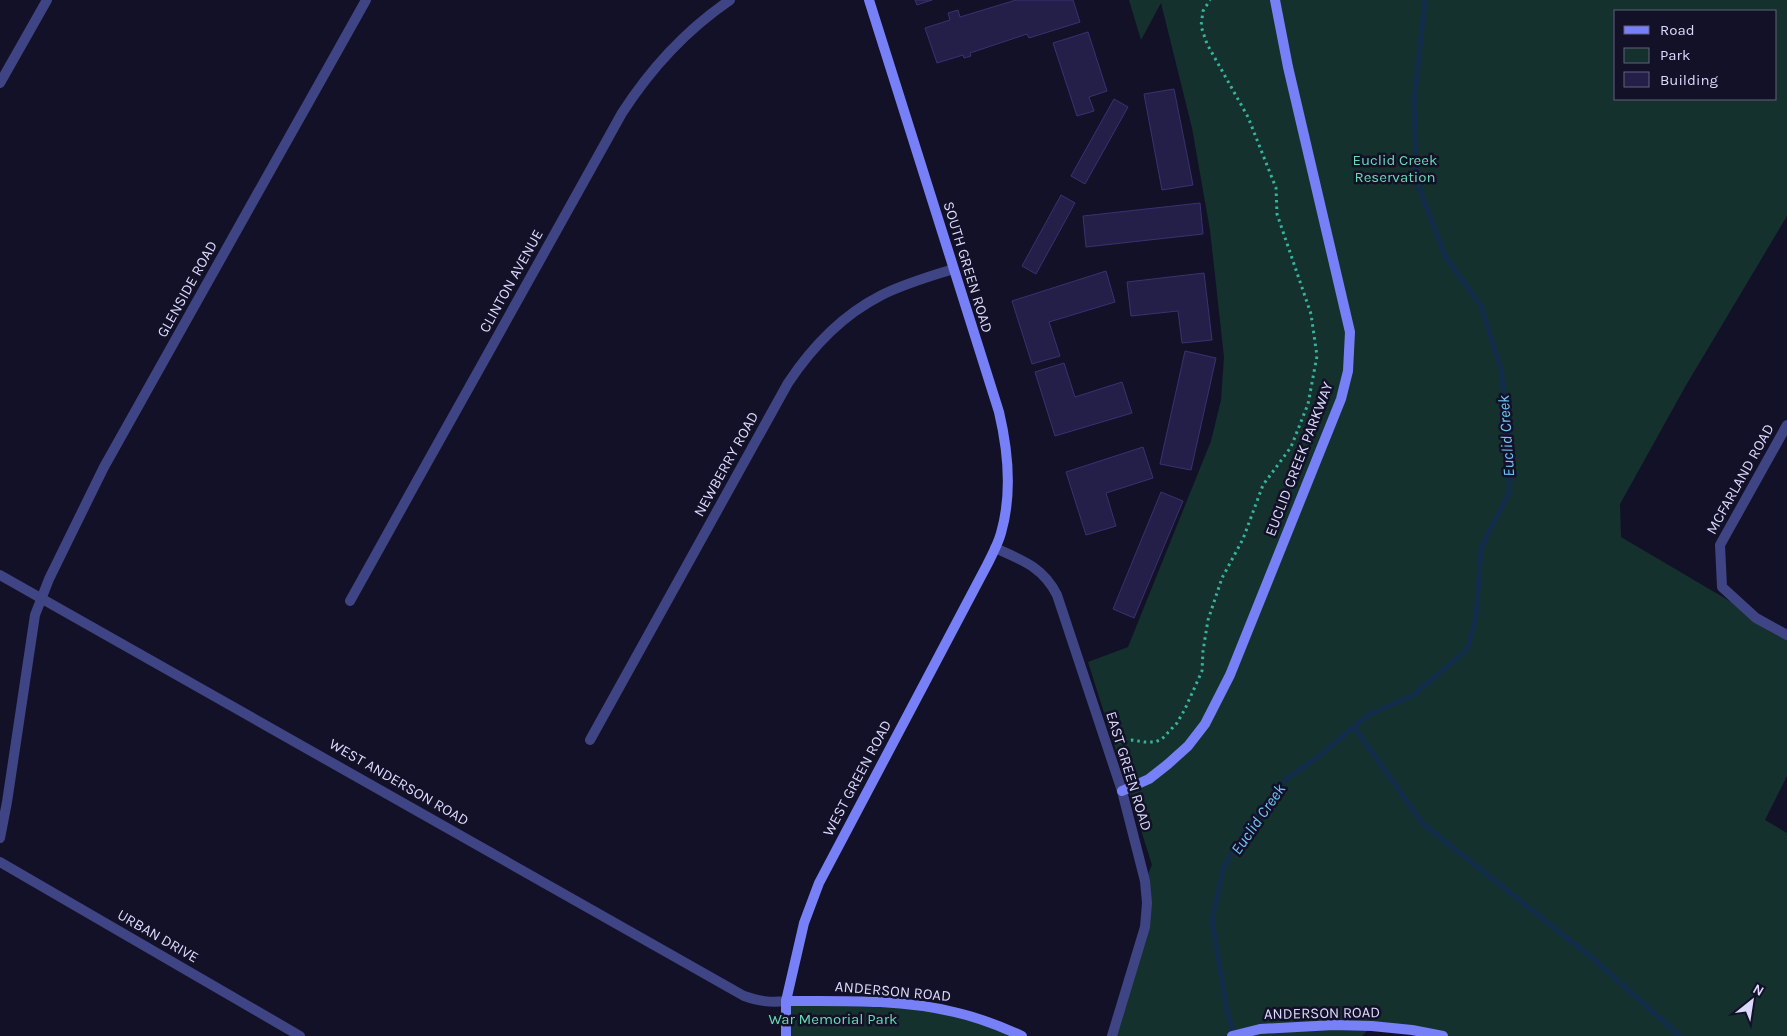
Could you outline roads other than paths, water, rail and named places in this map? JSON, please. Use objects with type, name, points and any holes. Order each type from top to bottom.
[{"type":"street","points":[[0,83],[47,0]]},
{"type":"street","name":"GLENSIDE ROAD","points":[[0,838],[32,635],[41,598],[81,511],[104,467],[366,0]]},
{"type":"street","name":"CLINTON AVENUE","points":[[350,601],[626,106],[640,86],[676,44],[698,24],[730,0]]},
{"type":"street","name":"SOUTH GREEN ROAD","points":[[868,0],[1005,436],[1007,463],[1006,497],[1001,532],[995,548]]},
{"type":"street","name":"EUCLID CREEK PARKWAY","points":[[1122,791],[1149,779],[1168,764],[1188,746],[1205,724],[1230,675],[1334,418],[1348,371],[1350,332],[1288,67],[1275,0]]},
{"type":"street","name":"NEWBERRY ROAD","points":[[590,740],[788,383],[803,360],[839,323],[863,306],[900,287],[953,269]]},
{"type":"street","name":"MCFARLAND ROAD","points":[[1787,425],[1720,545],[1722,587],[1756,618],[1787,635]]},
{"type":"street","name":"EAST GREEN ROAD","points":[[995,548],[1037,569],[1051,584],[1062,609],[1122,791],[1144,881],[1147,903],[1145,926],[1112,1036]]},
{"type":"street","name":"WEST GREEN ROAD","points":[[786,1036],[786,1001],[804,923],[819,883],[995,548]]},
{"type":"street","name":"WEST ANDERSON ROAD","points":[[0,575],[744,996],[760,1002],[786,1001]]},
{"type":"street","name":"URBAN DRIVE","points":[[0,862],[300,1036]]},
{"type":"street","name":"ANDERSON ROAD","points":[[786,1001],[846,1001],[921,1006],[955,1012],[1022,1036]]},
{"type":"street","name":"ANDERSON ROAD","points":[[1232,1036],[1260,1029],[1334,1025],[1412,1030],[1443,1036]]},
{"type":"waterway","name":"Euclid Creek","points":[[1234,1036],[1227,1011],[1212,921],[1223,869],[1246,829],[1285,780],[1318,757],[1368,715],[1412,696],[1467,650],[1476,618],[1481,548],[1509,493],[1510,454],[1501,369],[1481,306],[1445,256],[1417,182],[1414,103],[1425,0]]},
{"type":"waterway","points":[[1354,727],[1423,824],[1590,956],[1680,1036]]},
{"type":"park label","name":"Euclid Creek Reservation","points":[[1395,168]]},
{"type":"park label","name":"War Memorial Park","points":[[833,1019]]}]
